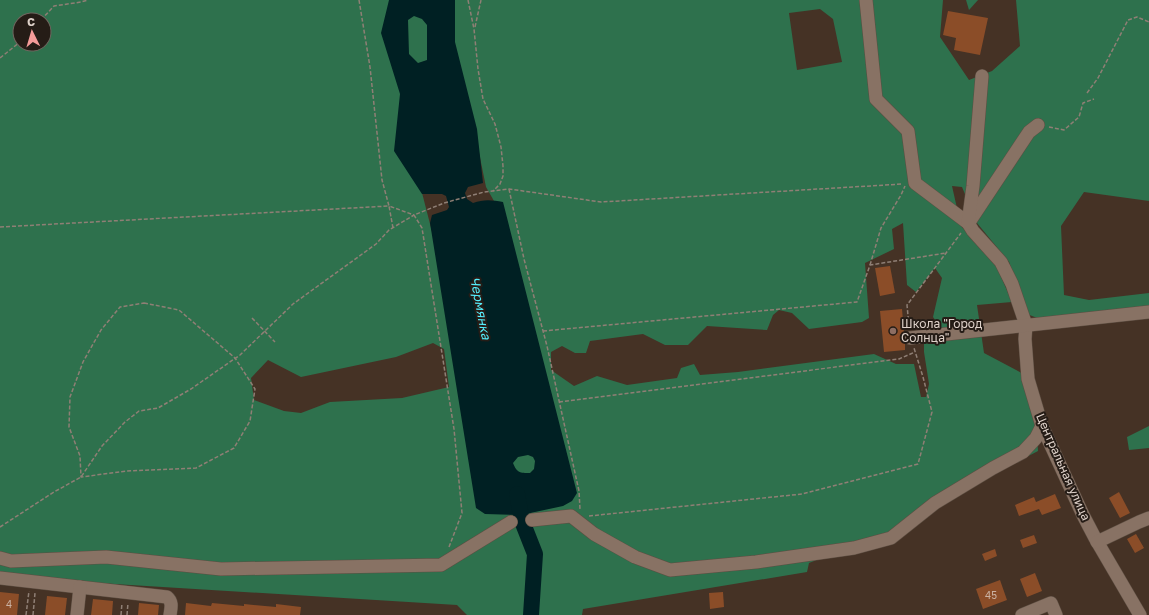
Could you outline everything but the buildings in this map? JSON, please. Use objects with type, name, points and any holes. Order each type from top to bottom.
[{"type":"street","name":"Центральная улица","points":[[866,0],[876,99],[908,131],[915,183],[968,223],[973,231],[1001,262],[1012,284],[1026,325],[1025,339],[1028,379],[1042,426],[1097,542],[1142,611]]},
{"type":"street","points":[[968,223],[973,186],[982,76]]},
{"type":"street","points":[[968,223],[1029,132],[1038,125]]},
{"type":"street","points":[[910,338],[1149,312]]},
{"type":"street","points":[[532,520],[571,516],[594,534],[635,557],[670,570],[756,562],[854,548],[891,538],[935,503],[1023,452],[1036,438],[1042,426]]},
{"type":"street","points":[[1097,542],[1149,518]]},
{"type":"street","points":[[0,558],[11,561],[106,557],[221,569],[441,565],[511,522]]},
{"type":"street","points":[[0,578],[167,597],[172,603],[170,615]]},
{"type":"street","points":[[77,615],[80,587]]},
{"type":"street","points":[[1022,615],[1051,603],[1056,615]]},
{"type":"path","points":[[48,12],[54,6],[88,0]]},
{"type":"path","points":[[359,0],[370,67],[382,180],[393,228]]},
{"type":"path","points":[[468,0],[474,29],[478,69],[483,98],[495,124],[504,166],[500,184],[493,191]]},
{"type":"path","points":[[474,29],[481,0]]},
{"type":"path","points":[[1087,93],[1098,78],[1128,20],[1137,18],[1149,22]]},
{"type":"path","points":[[0,58],[12,48]]},
{"type":"path","points":[[1038,125],[1064,130],[1079,117],[1083,103],[1094,99]]},
{"type":"path","points":[[81,477],[102,446],[125,422],[139,411],[158,408],[191,389],[236,358],[293,304],[376,244],[389,230],[414,215],[444,203],[484,192],[509,190],[601,202],[906,184],[881,228],[857,302],[543,331]]},
{"type":"path","points":[[509,190],[579,491],[581,517],[571,516]]},
{"type":"path","points":[[0,227],[389,206],[414,215],[422,228],[454,429],[462,513],[441,565]]},
{"type":"path","points":[[589,516],[802,494],[918,464],[932,412],[924,377],[910,338],[907,305],[968,223]]},
{"type":"path","points":[[870,265],[946,253]]},
{"type":"path","points":[[0,527],[54,492],[81,477],[127,472],[196,468],[234,448],[250,421],[255,389],[236,358],[179,310],[144,303],[120,307],[100,330],[83,362],[70,396],[69,427],[80,456],[81,477]]},
{"type":"path","points":[[252,318],[275,342]]},
{"type":"path","points":[[559,402],[899,360],[915,352]]},
{"type":"path","points":[[26,615],[33,582]]},
{"type":"path","points":[[33,582],[33,615]]},
{"type":"green space","points":[[0,0],[391,0],[401,97],[420,185],[437,251],[470,441],[562,502],[494,201],[486,187],[474,128],[458,113],[446,0],[943,0],[940,37],[969,80],[992,71],[1020,46],[1016,0],[1149,0],[1149,201],[1084,192],[1061,226],[1064,295],[1089,300],[1149,293],[1149,318],[1060,327],[1027,314],[1009,262],[977,223],[962,187],[952,186],[961,226],[996,265],[1012,302],[977,305],[984,353],[1033,379],[1038,451],[955,494],[902,534],[837,552],[809,563],[807,572],[583,609],[582,615],[467,615],[457,605],[0,577]],"holes":[[[820,9],[833,19],[842,62],[797,70],[789,13]],[[903,223],[907,285],[916,292],[935,268],[942,278],[933,317],[944,332],[924,337],[924,352],[929,384],[926,397],[921,397],[914,364],[896,364],[874,354],[738,372],[700,375],[694,364],[681,368],[677,378],[627,385],[597,376],[574,386],[551,370],[551,352],[562,346],[575,353],[586,353],[590,341],[643,334],[665,345],[688,345],[707,326],[767,330],[773,315],[779,310],[792,313],[809,329],[862,322],[869,318],[865,263],[894,249],[892,229]],[[433,343],[444,349],[449,387],[402,398],[330,402],[301,413],[284,411],[254,400],[251,378],[268,360],[301,377],[396,357]]]},
{"type":"green space","points":[[966,0],[978,0],[969,10]]},
{"type":"green space","points":[[409,9],[433,20],[430,62],[413,66],[405,54],[403,17]]},
{"type":"green space","points":[[1149,426],[1149,448],[1129,450],[1127,437]]},
{"type":"green space","points":[[533,451],[539,466],[525,480],[511,469],[512,455]]},
{"type":"water","points":[[389,0],[455,0],[455,42],[477,129],[483,183],[468,187],[465,193],[467,199],[473,203],[488,200],[503,202],[577,493],[572,501],[563,506],[521,515],[485,514],[476,508],[430,223],[432,215],[447,210],[449,207],[446,196],[442,194],[422,194],[394,151],[400,94],[381,33]],"holes":[[[414,16],[422,19],[427,25],[427,60],[418,63],[409,54],[408,20]],[[528,455],[533,457],[535,461],[534,469],[530,473],[519,472],[513,463],[518,457]]]},
{"type":"waterway","name":"Чермянка","points":[[517,494],[522,521],[535,554],[531,615]]},
{"type":"place","name":"Школа \"Город Cолнца\"","points":[[893,331]]}]
